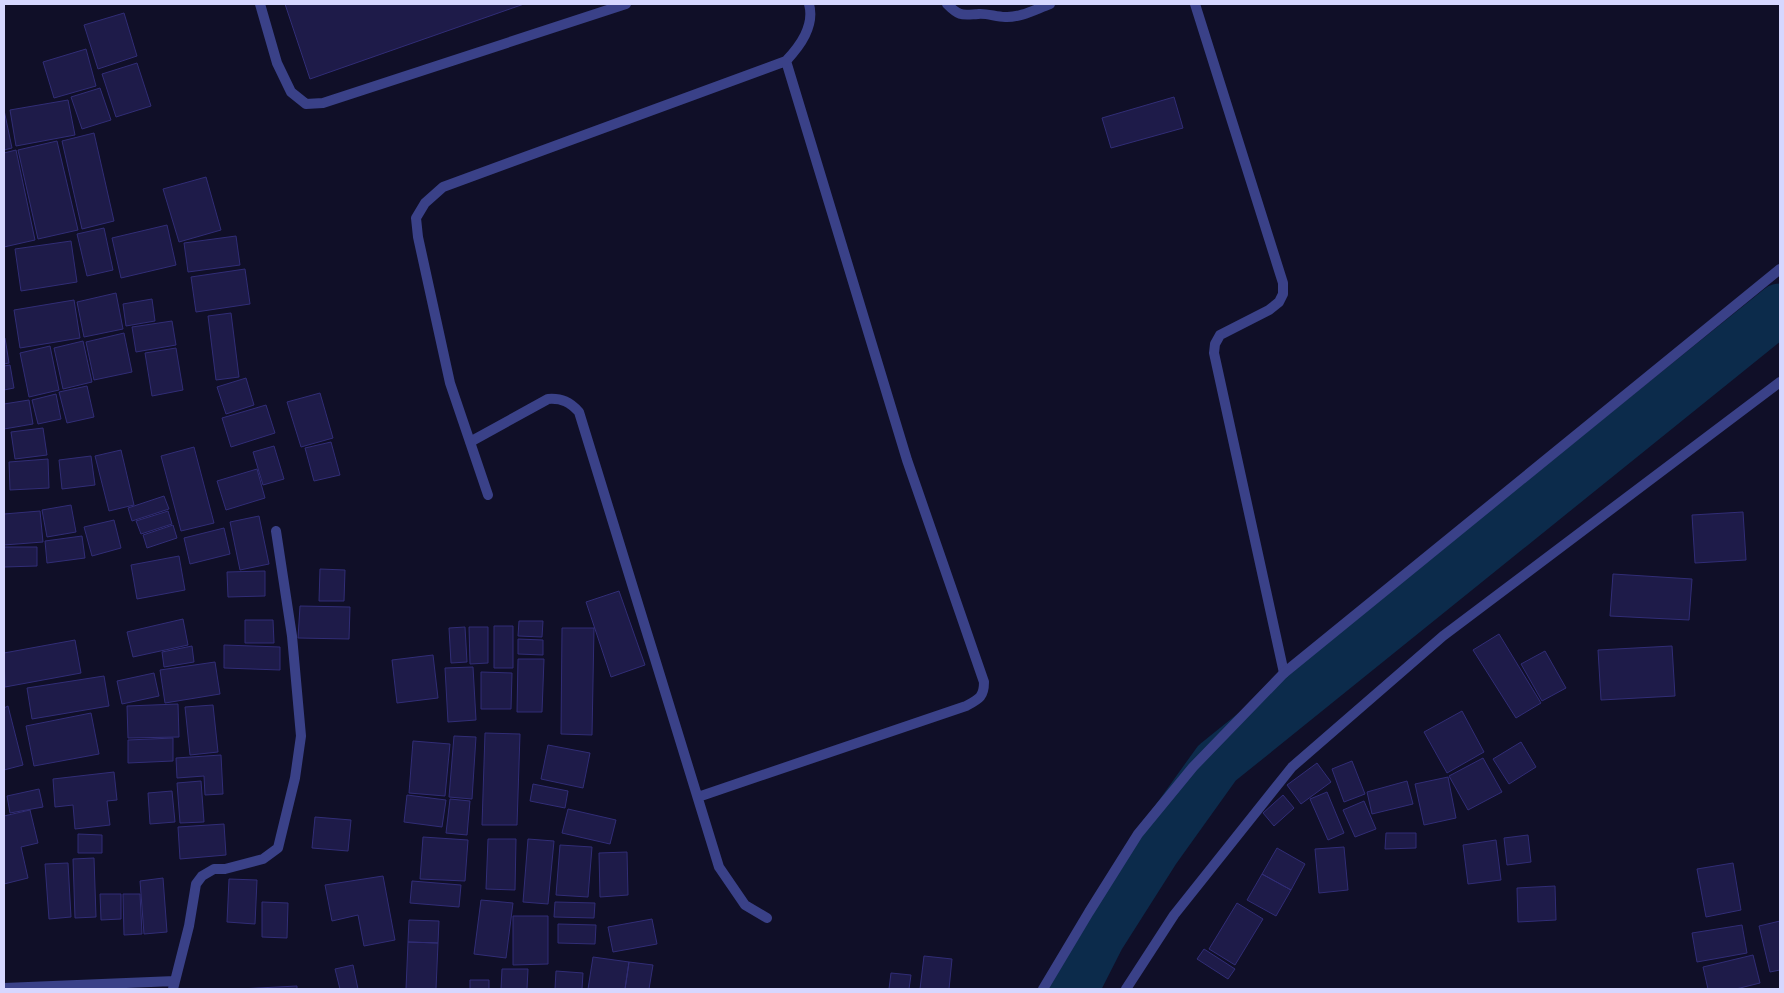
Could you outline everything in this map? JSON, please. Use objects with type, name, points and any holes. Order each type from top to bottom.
[{"type":"street","points":[[260,4],[277,63],[291,92],[306,104],[323,103],[626,4]]},
{"type":"street","points":[[488,495],[450,382],[418,237],[416,218],[425,203],[443,187],[786,61],[802,43],[808,26],[809,4]]},
{"type":"street","points":[[947,4],[961,15],[979,14],[1014,17],[1050,4]]},
{"type":"street","points":[[1195,4],[1283,283],[1283,294],[1279,302],[1269,310],[1220,335],[1215,344],[1214,353],[1284,673]]},
{"type":"street","points":[[698,797],[966,706],[978,700],[984,691],[984,682],[907,460],[786,61]]},
{"type":"street","points":[[1043,989],[1138,834],[1193,766],[1284,673],[1780,269]]},
{"type":"street","points":[[1126,989],[1174,914],[1292,766],[1443,636],[1780,382]]},
{"type":"street","points":[[470,442],[548,399],[558,398],[572,403],[579,412],[719,867],[745,905],[768,918]]},
{"type":"street","points":[[4,988],[174,985],[189,926],[196,884],[202,876],[214,869],[225,869],[263,859],[278,848],[295,778],[300,727],[292,636],[276,531]]},
{"type":"building","points":[[285,4],[524,4],[310,79]]},
{"type":"building","points":[[124,13],[137,56],[98,69],[84,25]]},
{"type":"building","points":[[86,49],[96,86],[54,98],[43,62]]},
{"type":"building","points":[[137,63],[151,106],[116,117],[102,74]]},
{"type":"building","points":[[100,88],[111,120],[82,129],[71,97]]},
{"type":"building","points":[[1174,97],[1183,128],[1111,148],[1102,118]]},
{"type":"building","points":[[68,100],[75,135],[16,146],[10,110]]},
{"type":"building","points":[[4,110],[12,148],[4,150]]},
{"type":"building","points":[[94,133],[114,221],[82,229],[62,141]]},
{"type":"building","points":[[57,141],[78,230],[38,239],[18,150]]},
{"type":"building","points":[[16,150],[35,240],[4,247],[4,153]]},
{"type":"building","points":[[206,177],[221,230],[179,242],[163,189]]},
{"type":"building","points":[[167,225],[176,265],[121,278],[112,238]]},
{"type":"building","points":[[104,228],[113,270],[87,276],[77,234]]},
{"type":"building","points":[[236,236],[240,265],[188,272],[184,243]]},
{"type":"building","points":[[71,241],[77,282],[21,291],[15,249]]},
{"type":"building","points":[[245,269],[250,304],[196,312],[191,277]]},
{"type":"building","points":[[116,293],[123,329],[84,337],[77,302]]},
{"type":"building","points":[[152,299],[155,321],[126,326],[123,304]]},
{"type":"building","points":[[74,300],[80,338],[20,348],[14,310]]},
{"type":"building","points":[[231,313],[239,377],[216,380],[208,316]]},
{"type":"building","points":[[172,321],[176,345],[136,352],[132,327]]},
{"type":"building","points":[[124,333],[132,372],[94,380],[86,342]]},
{"type":"building","points":[[4,339],[9,363],[4,364]]},
{"type":"building","points":[[83,341],[92,382],[63,389],[54,348]]},
{"type":"building","points":[[50,346],[59,390],[29,397],[20,353]]},
{"type":"building","points":[[176,348],[183,390],[152,396],[145,353]]},
{"type":"building","points":[[10,365],[14,388],[4,390],[4,366]]},
{"type":"building","points":[[246,378],[254,405],[226,414],[217,387]]},
{"type":"building","points":[[87,386],[94,417],[67,423],[59,392]]},
{"type":"building","points":[[320,393],[333,438],[301,447],[287,402]]},
{"type":"building","points":[[56,394],[61,419],[38,424],[32,400]]},
{"type":"building","points":[[29,400],[33,424],[4,429],[4,404]]},
{"type":"building","points":[[266,405],[275,433],[231,447],[222,418]]},
{"type":"building","points":[[43,428],[47,455],[15,459],[11,432]]},
{"type":"building","points":[[331,442],[340,475],[314,481],[305,448]]},
{"type":"building","points":[[274,446],[284,479],[263,485],[253,452]]},
{"type":"building","points":[[194,447],[214,523],[181,531],[161,456]]},
{"type":"building","points":[[121,450],[134,505],[109,511],[95,456]]},
{"type":"building","points":[[91,456],[95,485],[62,489],[59,460]]},
{"type":"building","points":[[48,459],[49,488],[10,490],[9,462]]},
{"type":"building","points":[[257,469],[265,498],[226,510],[217,481]]},
{"type":"building","points":[[164,496],[169,509],[132,521],[128,508]]},
{"type":"building","points":[[71,505],[76,532],[47,537],[42,510]]},
{"type":"building","points":[[40,511],[43,542],[4,545],[4,514]]},
{"type":"building","points":[[168,511],[172,524],[141,534],[136,521]]},
{"type":"building","points":[[1743,512],[1746,560],[1695,563],[1692,515]]},
{"type":"building","points":[[259,516],[269,564],[240,570],[230,522]]},
{"type":"building","points":[[114,520],[121,548],[92,556],[84,527]]},
{"type":"building","points":[[173,525],[177,538],[147,548],[143,535]]},
{"type":"building","points":[[224,528],[230,554],[190,564],[184,538]]},
{"type":"building","points":[[82,536],[85,558],[47,563],[45,541]]},
{"type":"building","points":[[4,547],[37,547],[37,566],[4,567]]},
{"type":"building","points":[[179,556],[185,590],[137,599],[131,565]]},
{"type":"building","points":[[320,569],[345,570],[344,601],[319,601]]},
{"type":"building","points":[[265,571],[265,596],[228,597],[227,572]]},
{"type":"building","points":[[1613,574],[1692,579],[1689,620],[1610,616]]},
{"type":"building","points":[[619,591],[645,665],[611,677],[586,602]]},
{"type":"building","points":[[300,606],[350,607],[349,639],[298,638]]},
{"type":"building","points":[[183,619],[188,645],[133,657],[127,632]]},
{"type":"building","points":[[245,620],[273,620],[274,643],[245,643]]},
{"type":"building","points":[[519,621],[543,621],[542,637],[518,636]]},
{"type":"building","points":[[494,626],[513,626],[513,668],[494,668]]},
{"type":"building","points":[[465,627],[467,662],[451,663],[449,628]]},
{"type":"building","points":[[469,627],[488,627],[488,663],[470,664]]},
{"type":"building","points":[[562,628],[594,628],[592,735],[561,734]]},
{"type":"building","points":[[1499,634],[1541,703],[1516,718],[1473,650]]},
{"type":"building","points":[[518,639],[543,640],[543,655],[518,654]]},
{"type":"building","points":[[75,640],[81,673],[5,687],[4,653]]},
{"type":"building","points":[[224,645],[280,647],[280,670],[224,668]]},
{"type":"building","points":[[192,646],[194,662],[164,667],[162,652]]},
{"type":"building","points":[[1672,646],[1675,696],[1601,700],[1598,650]]},
{"type":"building","points":[[1545,651],[1566,688],[1542,701],[1521,664]]},
{"type":"building","points":[[433,655],[438,698],[397,703],[392,660]]},
{"type":"building","points":[[518,659],[544,659],[542,712],[517,712]]},
{"type":"building","points":[[215,662],[220,694],[165,703],[160,670]]},
{"type":"building","points":[[473,667],[476,720],[448,722],[445,668]]},
{"type":"building","points":[[481,672],[512,673],[511,709],[481,709]]},
{"type":"building","points":[[154,673],[159,696],[122,704],[117,681]]},
{"type":"building","points":[[104,676],[109,706],[32,719],[27,688]]},
{"type":"building","points":[[178,704],[179,737],[128,738],[127,706]]},
{"type":"building","points":[[213,705],[218,752],[190,755],[185,707]]},
{"type":"building","points":[[8,706],[23,765],[4,770],[4,708]]},
{"type":"building","points":[[1462,711],[1484,752],[1447,773],[1424,732]]},
{"type":"building","points":[[91,713],[99,754],[34,766],[26,726]]},
{"type":"building","points":[[485,733],[520,734],[517,825],[482,825]]},
{"type":"building","points":[[454,736],[476,737],[472,799],[449,797]]},
{"type":"building","points":[[173,738],[173,761],[128,763],[128,740]]},
{"type":"building","points":[[413,741],[450,744],[445,796],[409,793]]},
{"type":"building","points":[[1521,742],[1536,767],[1509,784],[1493,759]]},
{"type":"building","points":[[548,745],[590,753],[583,788],[541,779]]},
{"type":"building","points":[[221,755],[223,794],[205,795],[204,776],[177,778],[176,758]]},
{"type":"building","points":[[1483,758],[1502,792],[1468,810],[1449,776]]},
{"type":"building","points":[[1352,761],[1365,794],[1344,802],[1332,769]]},
{"type":"building","points":[[1317,763],[1331,782],[1301,804],[1287,785]]},
{"type":"building","points":[[114,772],[117,800],[107,801],[110,825],[75,829],[73,805],[55,807],[53,779]]},
{"type":"building","points":[[1448,777],[1456,818],[1424,825],[1415,784]]},
{"type":"building","points":[[201,781],[204,822],[180,823],[177,783]]},
{"type":"building","points":[[1407,781],[1413,804],[1372,814],[1367,792]]},
{"type":"building","points":[[533,784],[568,791],[565,808],[530,801]]},
{"type":"building","points":[[39,789],[43,807],[10,813],[7,796]]},
{"type":"building","points":[[172,791],[175,822],[150,824],[148,793]]},
{"type":"building","points":[[1327,792],[1344,833],[1328,840],[1310,799]]},
{"type":"building","points":[[407,795],[446,800],[442,827],[404,822]]},
{"type":"building","points":[[1283,795],[1294,808],[1274,826],[1263,813]]},
{"type":"building","points":[[450,799],[470,801],[467,835],[446,833]]},
{"type":"building","points":[[1364,801],[1376,829],[1355,837],[1343,810]]},
{"type":"building","points":[[568,809],[616,820],[610,844],[562,833]]},
{"type":"building","points":[[30,810],[38,843],[21,847],[28,878],[4,884],[4,816]]},
{"type":"building","points":[[315,817],[351,820],[348,851],[312,848]]},
{"type":"building","points":[[224,824],[226,855],[180,859],[178,827]]},
{"type":"building","points":[[1386,833],[1416,833],[1416,848],[1385,849]]},
{"type":"building","points":[[78,834],[102,835],[102,853],[78,853]]},
{"type":"building","points":[[1528,835],[1531,862],[1507,865],[1504,838]]},
{"type":"building","points":[[423,837],[468,840],[465,881],[420,879]]},
{"type":"building","points":[[488,839],[516,839],[515,890],[486,889]]},
{"type":"building","points":[[528,839],[554,841],[548,904],[523,902]]},
{"type":"building","points":[[1496,840],[1501,880],[1468,884],[1463,845]]},
{"type":"building","points":[[560,845],[592,847],[588,897],[556,895]]},
{"type":"building","points":[[1344,847],[1348,890],[1319,893],[1315,849]]},
{"type":"building","points":[[1277,848],[1305,864],[1291,890],[1262,874]]},
{"type":"building","points":[[627,852],[628,895],[600,897],[599,853]]},
{"type":"building","points":[[94,858],[96,917],[75,918],[73,859]]},
{"type":"building","points":[[68,863],[71,917],[49,919],[45,864]]},
{"type":"building","points":[[1733,863],[1741,910],[1706,917],[1697,869]]},
{"type":"building","points":[[1262,874],[1291,890],[1276,916],[1247,900]]},
{"type":"building","points":[[383,876],[395,940],[364,946],[358,915],[332,921],[325,885]]},
{"type":"building","points":[[163,878],[167,932],[144,934],[140,881]]},
{"type":"building","points":[[229,879],[257,880],[255,924],[227,922]]},
{"type":"building","points":[[412,881],[461,885],[459,907],[410,903]]},
{"type":"building","points":[[1555,886],[1556,920],[1518,922],[1517,888]]},
{"type":"building","points":[[100,894],[121,894],[121,919],[101,920]]},
{"type":"building","points":[[123,894],[140,894],[142,934],[124,935]]},
{"type":"building","points":[[481,900],[513,903],[506,958],[474,954]]},
{"type":"building","points":[[262,902],[288,903],[287,938],[262,937]]},
{"type":"building","points":[[555,902],[595,903],[594,918],[554,917]]},
{"type":"building","points":[[1237,903],[1263,919],[1235,965],[1209,949]]},
{"type":"building","points":[[513,916],[548,916],[548,964],[513,965]]},
{"type":"building","points":[[652,919],[657,944],[613,952],[608,927]]},
{"type":"building","points":[[409,920],[439,921],[438,943],[408,942]]},
{"type":"building","points":[[1780,921],[1780,970],[1770,972],[1759,926]]},
{"type":"building","points":[[558,924],[596,925],[595,944],[558,943]]},
{"type":"building","points":[[1742,925],[1747,953],[1697,962],[1692,933]]},
{"type":"building","points":[[408,942],[438,943],[436,989],[406,989]]},
{"type":"building","points":[[1204,949],[1235,969],[1228,979],[1197,959]]},
{"type":"building","points":[[1753,955],[1760,983],[1736,989],[1708,989],[1703,967]]},
{"type":"building","points":[[924,956],[952,959],[949,989],[920,989]]},
{"type":"building","points":[[593,957],[629,962],[625,989],[588,989]]},
{"type":"building","points":[[629,962],[653,965],[649,989],[625,989]]},
{"type":"building","points":[[353,965],[358,989],[340,989],[335,969]]},
{"type":"building","points":[[502,969],[528,969],[527,989],[501,989]]},
{"type":"building","points":[[556,971],[583,973],[582,989],[555,989]]},
{"type":"building","points":[[891,973],[911,975],[909,989],[889,989]]},
{"type":"building","points":[[470,980],[489,980],[489,989],[470,989]]},
{"type":"building","points":[[297,986],[297,989],[239,989]]},
{"type":"waterway","points":[[1073,989],[1100,936],[1154,851],[1217,763],[1780,309]]}]
